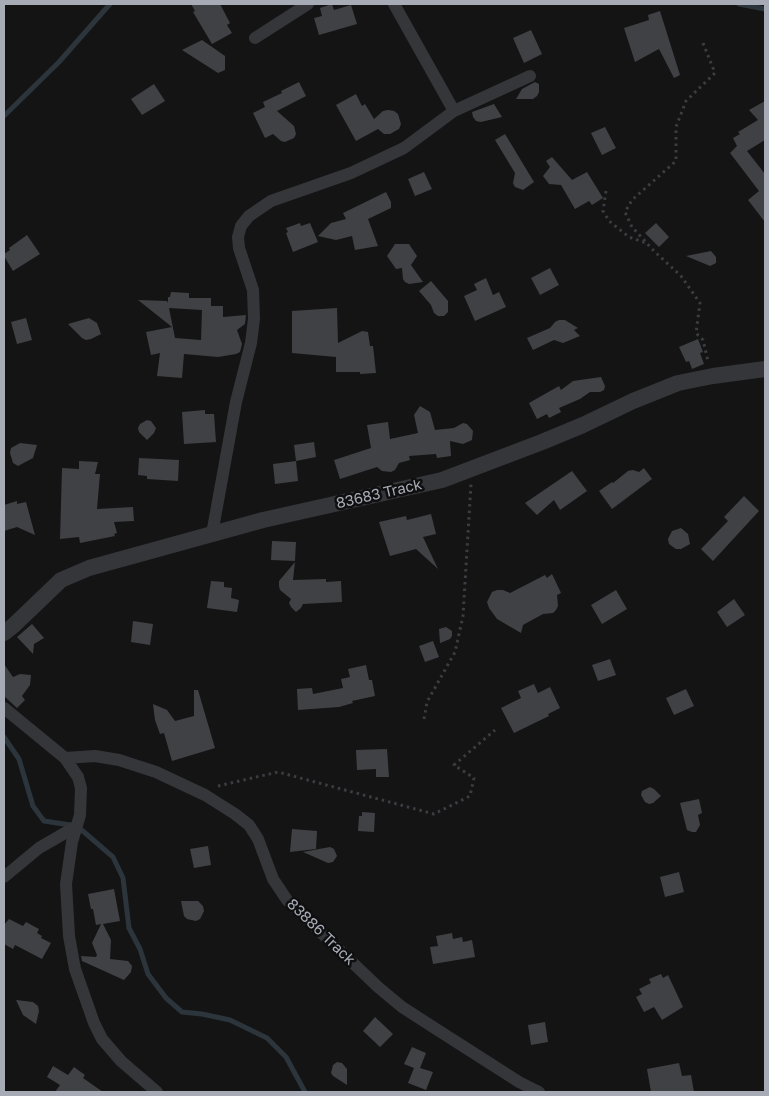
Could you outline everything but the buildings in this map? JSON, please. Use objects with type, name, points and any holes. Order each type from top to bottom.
[{"type":"street","points":[[255,38],[308,4]]},
{"type":"street","points":[[394,4],[454,111]]},
{"type":"street","points":[[212,534],[234,411],[251,343],[254,319],[253,290],[239,248],[238,238],[241,226],[249,216],[271,201],[351,173],[404,148],[454,111],[530,76]]},
{"type":"street","name":"83683 Track","points":[[4,633],[61,580],[89,568],[263,520],[442,480],[472,470],[575,428],[658,390],[690,380],[765,369]]},
{"type":"street","points":[[4,708],[65,758],[78,777],[81,788],[77,826],[72,842],[66,884],[69,936],[75,969],[94,1023],[102,1039],[121,1061],[157,1092]]},
{"type":"street","name":"83886 Track","points":[[65,758],[95,756],[119,760],[156,772],[198,791],[235,814],[249,825],[258,839],[273,879],[287,900],[378,987],[402,1006],[434,1027],[519,1082],[539,1092]]},
{"type":"street","points":[[4,877],[39,848],[77,826]]},
{"type":"path","points":[[703,43],[715,73],[686,101],[676,127],[676,160],[632,200],[625,212],[632,227],[681,276],[700,303],[696,333],[703,340],[713,376]]},
{"type":"path","points":[[606,190],[604,211],[609,221],[629,237],[647,243]]},
{"type":"path","points":[[424,719],[427,702],[456,652],[463,616],[472,470]]},
{"type":"path","points":[[198,791],[278,772],[434,814],[470,796],[474,778],[454,765],[495,730]]},
{"type":"waterway","points":[[4,116],[59,62],[110,4]]},
{"type":"waterway","points":[[739,4],[765,9]]},
{"type":"waterway","points":[[4,737],[19,759],[33,806],[44,821],[77,826],[113,857],[123,878],[129,928],[140,949],[148,974],[166,998],[182,1012],[230,1020],[267,1038],[286,1057],[305,1092]]}]
